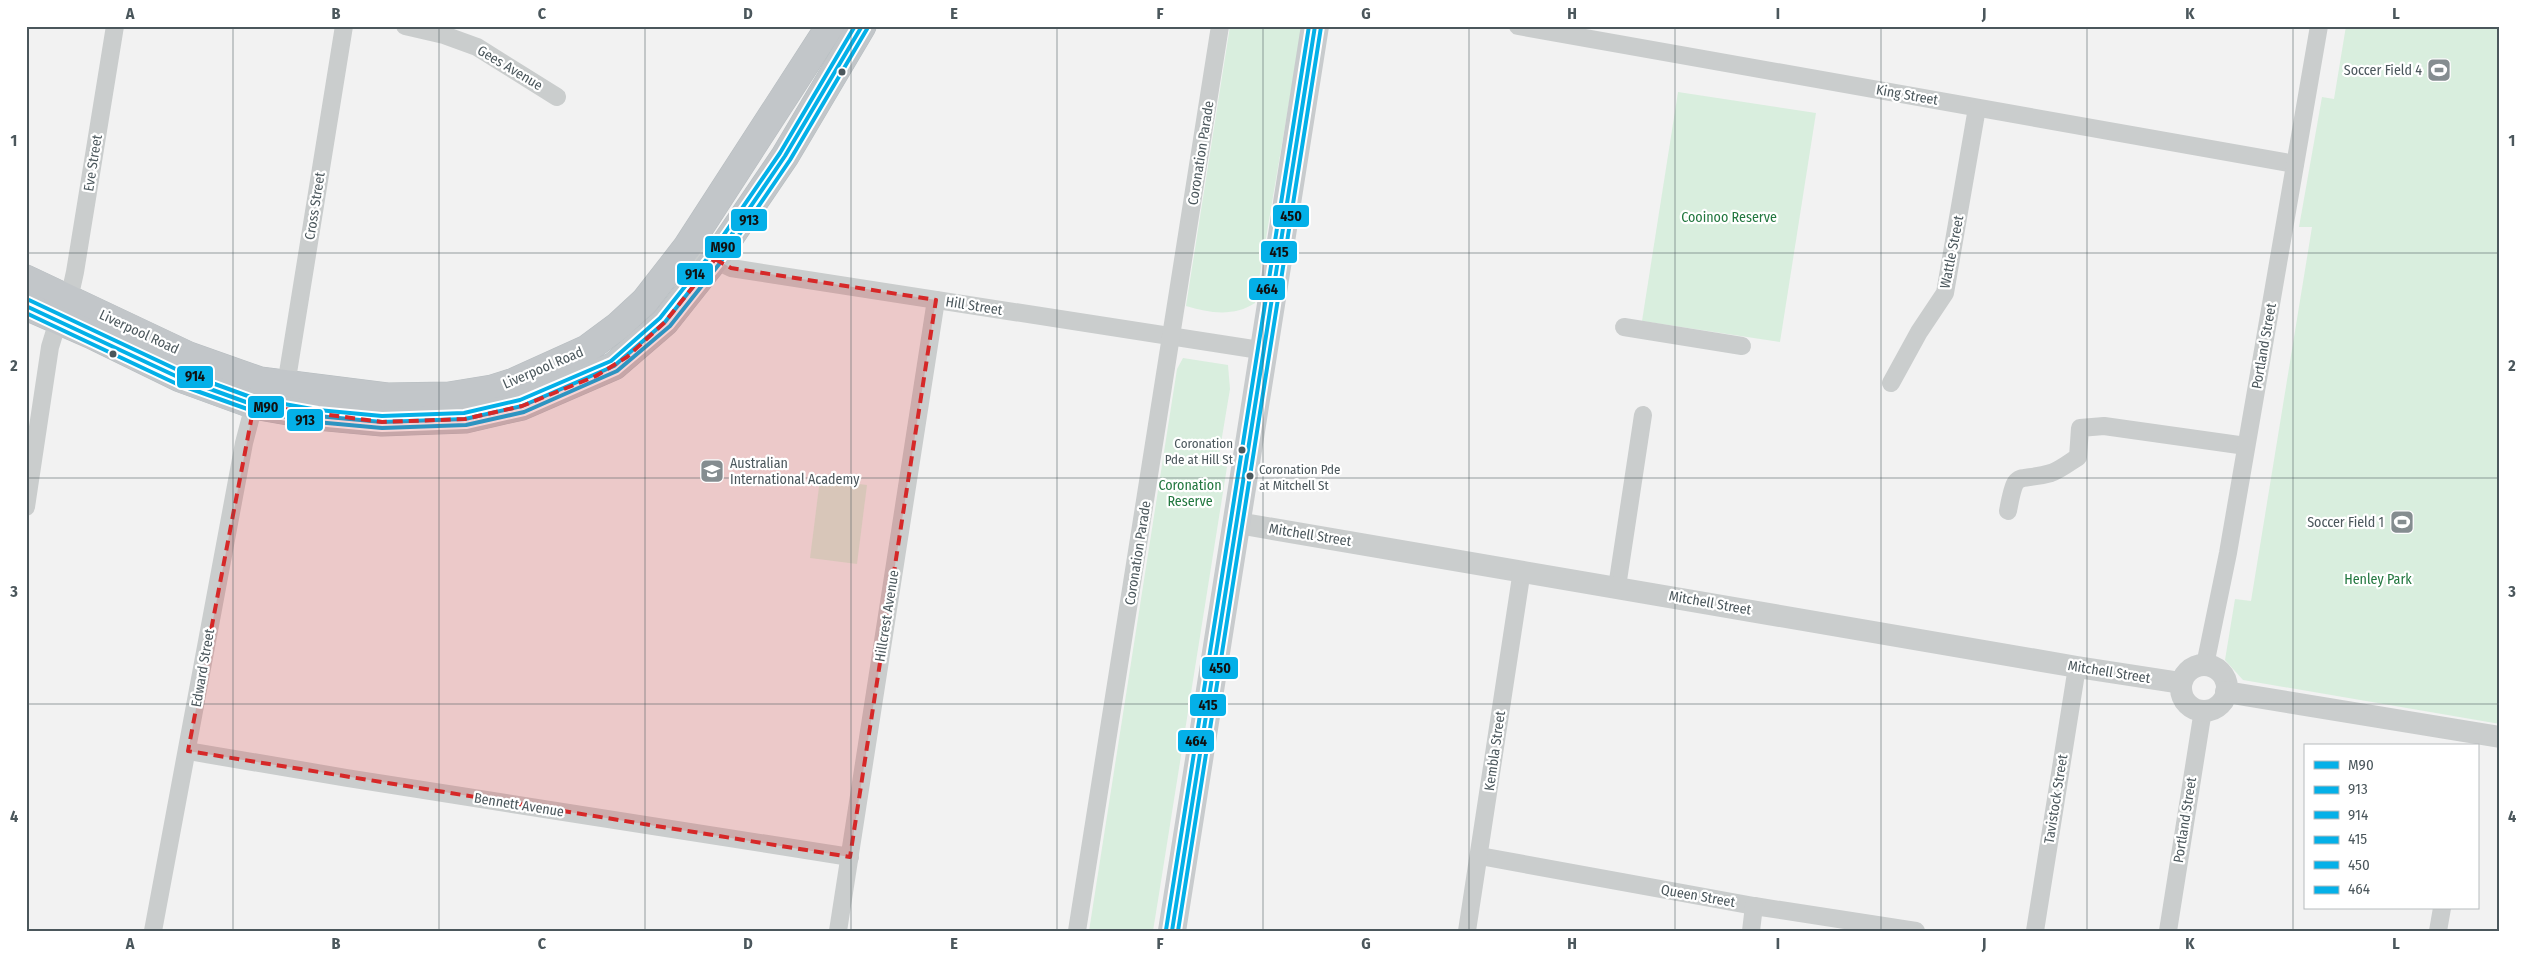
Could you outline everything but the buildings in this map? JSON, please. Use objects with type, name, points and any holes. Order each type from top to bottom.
[{"type":"highway","name":"Liverpool Road","points":[[26,306],[63,310],[237,374],[286,385],[387,397],[426,397],[472,393],[514,382],[587,349],[618,326],[645,301],[687,247],[830,26]]},
{"type":"highway","name":"Liverpool Road","points":[[26,279],[63,310],[180,378],[254,405],[317,416],[382,422],[465,419],[522,406],[596,376],[627,357],[665,322],[715,259],[785,156],[862,26]]},
{"type":"main road","points":[[1172,931],[1266,350],[1315,26]]},
{"type":"street","name":"Eve Street","points":[[26,507],[50,347],[76,272],[115,26]]},
{"type":"street","name":"Cross Street","points":[[286,385],[344,26]]},
{"type":"street","name":"Gees Avenue","points":[[405,26],[444,35],[477,47],[557,97]]},
{"type":"street","name":"Coronation Parade","points":[[1077,931],[1220,26]]},
{"type":"street","name":"King Street","points":[[1518,26],[2295,164]]},
{"type":"street","name":"Portland Street","points":[[2205,665],[2246,446],[2319,26]]},
{"type":"street","name":"Wattle Street","points":[[1892,383],[1919,332],[1945,293],[1977,108]]},
{"type":"street","name":"Hill Street","points":[[687,247],[731,268],[1266,350]]},
{"type":"street","name":"Hillcrest Avenue","points":[[838,931],[936,300]]},
{"type":"street","points":[[1624,327],[1742,346]]},
{"type":"street","name":"Edward Street","points":[[153,931],[244,443],[254,405]]},
{"type":"street","points":[[1618,587],[1644,415]]},
{"type":"street","points":[[2008,511],[2013,486],[2022,477],[2052,473],[2078,457],[2080,428],[2104,426],[2246,446]]},
{"type":"street","name":"Mitchell Street","points":[[1238,523],[1522,570],[2077,667],[2181,683]]},
{"type":"street","name":"Kembla Street","points":[[1467,931],[1480,856],[1522,570]]},
{"type":"street","points":[[2211,666],[2222,674],[2226,681],[2226,692],[2216,707],[2203,710],[2188,704],[2183,697],[2181,683],[2187,672],[2194,667],[2211,666]]},
{"type":"street","name":"Tavistock Street","points":[[2035,931],[2077,667]]},
{"type":"street","points":[[2226,692],[2467,739],[2500,737]]},
{"type":"street","name":"Portland Street","points":[[2168,931],[2203,710]]},
{"type":"street","name":"Bennett Avenue","points":[[188,751],[347,778],[850,857]]},
{"type":"street","name":"Queen Street","points":[[1480,856],[1754,906],[1916,931]]},
{"type":"street","points":[[1750,931],[1754,906]]},
{"type":"street","points":[[2438,931],[2442,910]]},
{"type":"highlighted area","points":[[715,259],[731,268],[936,300],[850,857],[188,751],[254,405],[382,422],[465,419],[522,406],[596,376],[627,357],[665,322]]},
{"type":"green space","points":[[1230,26],[1302,26],[1255,303],[1230,312],[1212,312],[1186,306]]},
{"type":"green space","name":"Henley Park","points":[[2346,26],[2500,26],[2500,724],[2243,680],[2225,660],[2235,599],[2251,601],[2312,227],[2299,227],[2322,97],[2334,99]]},
{"type":"green space","name":"Cooinoo Reserve","points":[[1678,92],[1816,113],[1780,342],[1642,321]]},
{"type":"green space","name":"Coronation Reserve","points":[[1183,358],[1228,365],[1230,389],[1219,455],[1227,467],[1153,931],[1089,931],[1177,369]]},
{"type":"green space","points":[[820,479],[867,485],[857,564],[810,558]]},
{"type":"transit line","name":"914","points":[[29,300],[182,372],[256,399],[318,410],[382,416],[464,413],[520,400],[611,361],[660,318],[710,255],[780,153],[855,26]]},
{"type":"transit line","name":"M90","points":[[26,306],[180,378],[254,405],[317,416],[382,422],[465,419],[522,406],[614,366],[665,322],[715,259],[785,156],[862,26]]},
{"type":"transit line","name":"464","points":[[1166,930],[1309,26]]},
{"type":"transit line","name":"415","points":[[1172,931],[1315,26]]},
{"type":"transit line","name":"450","points":[[1178,931],[1321,27]]},
{"type":"transit line","name":"913","points":[[26,313],[177,384],[253,411],[316,422],[382,428],[466,425],[524,412],[617,371],[670,326],[720,263],[790,160],[867,29]]},
{"type":"place","name":"Soccer Field 4","points":[[2439,70]]},
{"type":"place","name":"Coronation Pde at Hill St","points":[[1242,450]]},
{"type":"place","name":"Australian International Academy","points":[[712,471]]},
{"type":"place","name":"Coronation Pde at Mitchell St","points":[[1250,476]]},
{"type":"place","name":"Soccer Field 1","points":[[2402,522]]}]
